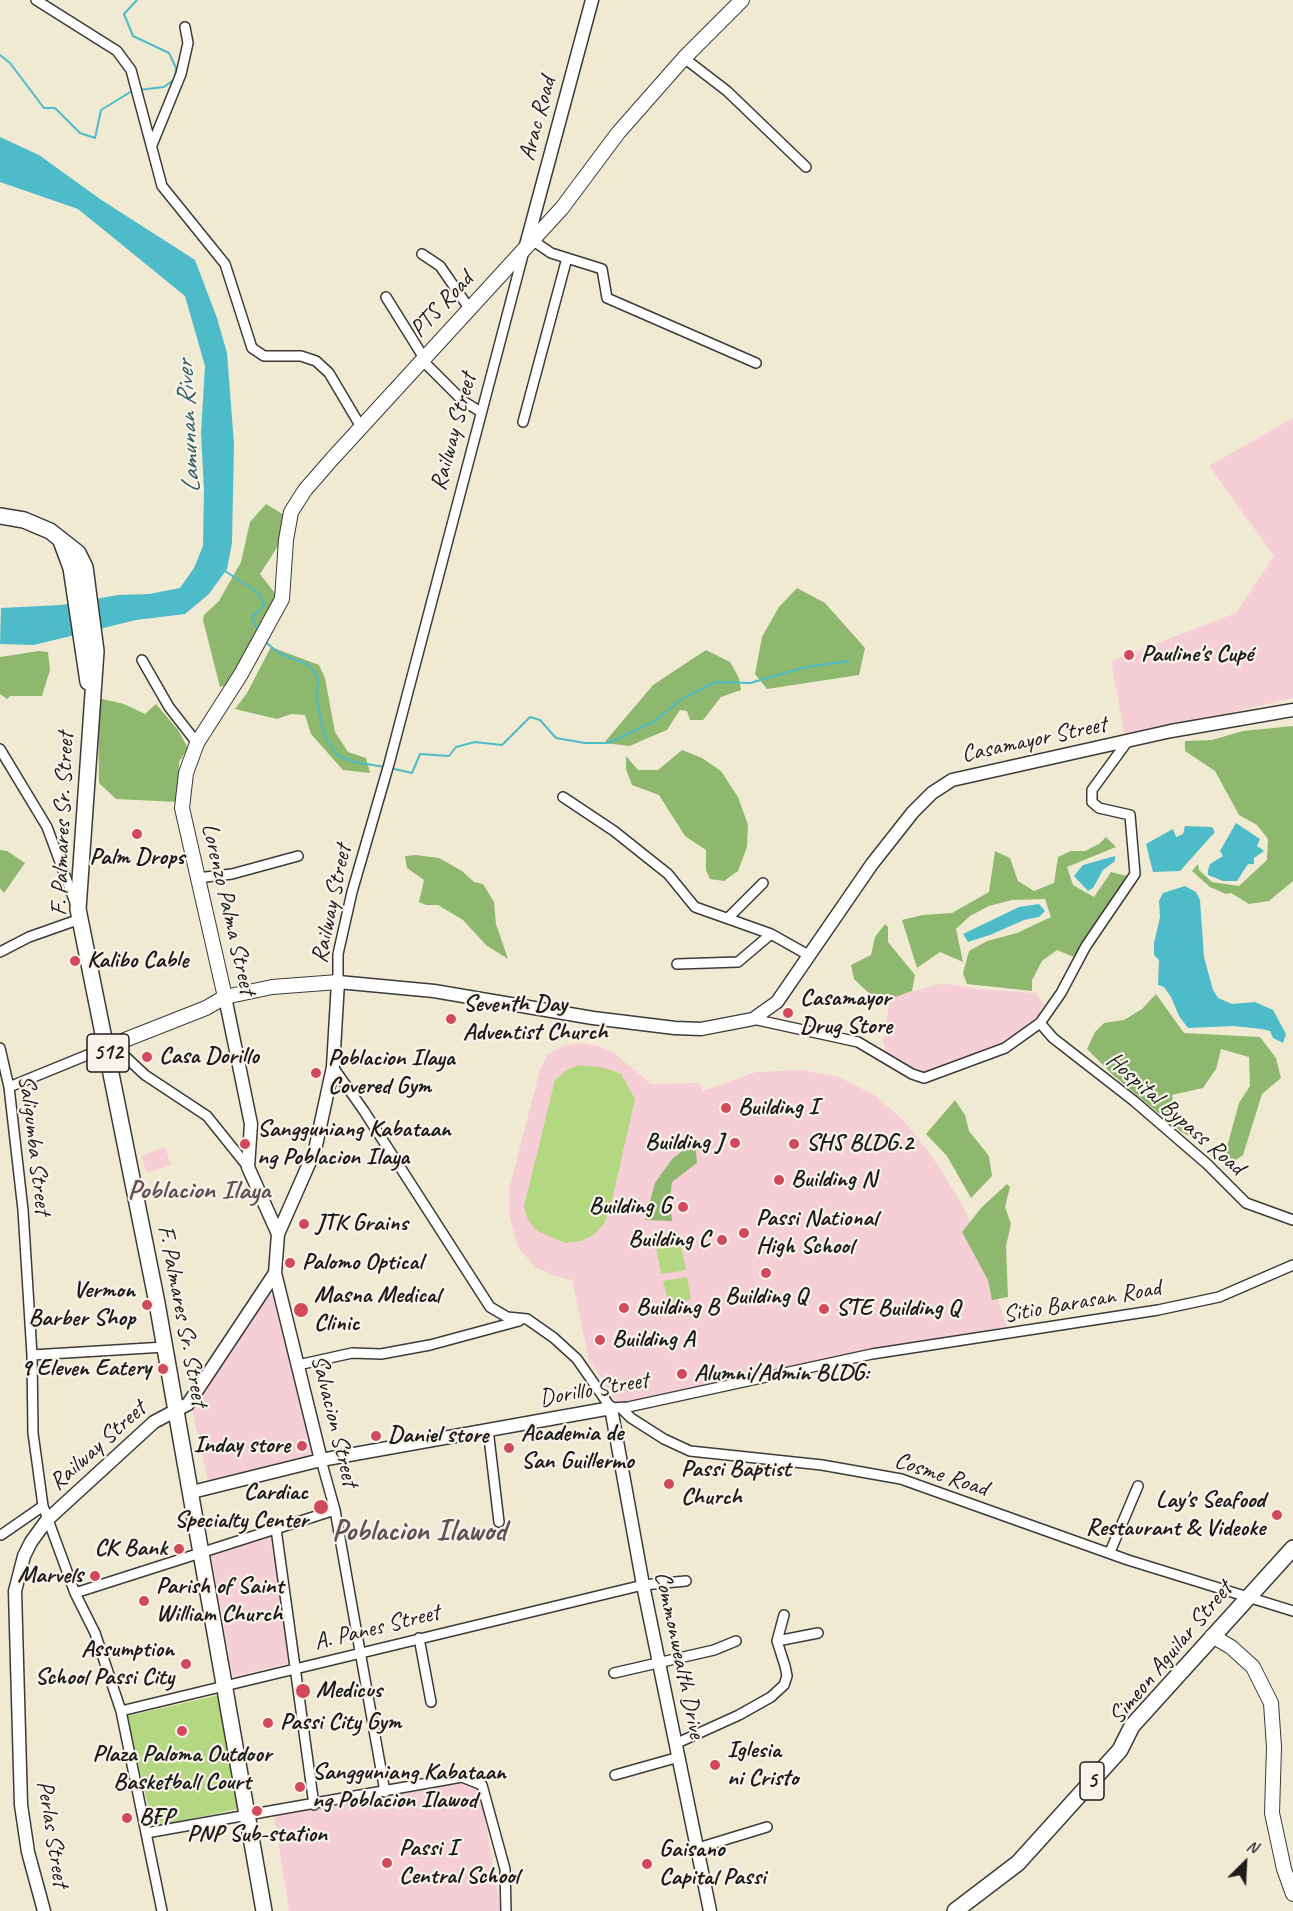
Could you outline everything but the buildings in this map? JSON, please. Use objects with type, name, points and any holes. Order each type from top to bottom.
[{"type":"main road","name":"PTS Road","points":[[241,674],[282,599],[286,540],[291,512],[305,490],[562,208],[618,133],[684,58],[742,0]]},
{"type":"main road","name":"512","points":[[0,516],[41,526],[78,552],[85,567],[88,639]]},
{"type":"main road","name":"512","points":[[59,538],[68,557],[88,639]]},
{"type":"main road","name":"F. Palmares Sr. Street","points":[[88,639],[91,694],[79,914],[110,1046],[192,1492],[264,1911]]},
{"type":"main road","name":"Lorenzo Palma Street","points":[[225,997],[182,808],[186,773],[197,742],[241,674]]},
{"type":"main road","points":[[110,1046],[206,1008],[225,997],[272,987],[338,982]]},
{"type":"main road","name":"Simeon Aguilar Street","points":[[955,1911],[1017,1863],[1120,1750],[1132,1726],[1293,1548]]},
{"type":"main road","points":[[1212,1636],[1231,1647],[1253,1667],[1271,1703],[1274,1747],[1272,1813],[1284,1869],[1293,1894]]},
{"type":"street","points":[[36,0],[117,51],[131,70],[162,186],[225,264],[252,348],[264,356],[301,356],[316,361],[329,373],[361,428]]},
{"type":"street","name":"Arac Road","points":[[528,244],[592,0]]},
{"type":"street","points":[[152,145],[181,74],[188,42],[185,27]]},
{"type":"street","points":[[684,58],[727,91],[806,167]]},
{"type":"street","points":[[528,244],[602,268],[607,298],[756,363]]},
{"type":"street","name":"Railway Street","points":[[47,1520],[154,1422],[177,1410],[193,1398],[275,1273],[278,1234],[315,1150],[333,1067],[338,954],[350,902],[528,244]]},
{"type":"street","points":[[422,254],[440,266],[469,308]]},
{"type":"street","points":[[523,422],[567,258]]},
{"type":"street","points":[[387,297],[423,359],[463,401],[481,412]]},
{"type":"street","points":[[142,660],[169,706],[197,742]]},
{"type":"street","name":"Casamayor Street","points":[[753,1018],[777,1002],[872,864],[932,793],[952,780],[977,772],[1004,769],[1127,742],[1293,710]]},
{"type":"street","points":[[338,982],[434,991],[594,1018],[675,1028],[700,1029],[753,1018],[858,1042],[912,1074],[924,1078],[1005,1048],[1040,1023],[1061,993],[1086,946],[1135,874],[1130,815],[1099,808],[1092,802],[1092,790],[1127,742]]},
{"type":"street","points":[[0,749],[47,827],[79,914],[0,952]]},
{"type":"street","points":[[563,797],[614,831],[668,874],[695,907],[771,934],[810,956]]},
{"type":"street","points":[[197,878],[232,874],[298,856]]},
{"type":"street","points":[[728,918],[763,883]]},
{"type":"street","points":[[677,964],[738,962],[771,934]]},
{"type":"street","name":"Lorenzo Palma Street","points":[[225,997],[251,1124],[248,1167]]},
{"type":"street","name":"Hospital Bypass Road","points":[[1040,1023],[1053,1038],[1134,1101],[1207,1164],[1246,1203],[1293,1220]]},
{"type":"street","points":[[9,1088],[110,1046],[145,1075],[207,1116],[248,1167],[278,1234]]},
{"type":"street","name":"Saligumba Street","points":[[0,1048],[9,1088],[23,1210],[32,1355],[33,1433],[43,1506],[75,1593],[95,1633],[121,1711],[162,1911]]},
{"type":"street","points":[[333,1067],[364,1111],[478,1293],[490,1307],[507,1317],[527,1319]]},
{"type":"street","name":"Sitio Barasan Road","points":[[872,1354],[1158,1310],[1219,1297],[1293,1265]]},
{"type":"street","name":"Salvacion Street","points":[[275,1273],[335,1510],[385,1792]]},
{"type":"street","points":[[298,1365],[352,1353],[381,1354],[527,1319]]},
{"type":"street","name":"Cosme Road","points":[[527,1319],[577,1359],[616,1408],[664,1439],[690,1450],[822,1465],[901,1479],[999,1516],[1293,1611]]},
{"type":"street","points":[[32,1355],[165,1347]]},
{"type":"street","name":"Dorillo Street","points":[[192,1492],[321,1460],[616,1408],[872,1354]]},
{"type":"street","name":"Commonwealth Drive","points":[[616,1408],[643,1585],[710,1911]]},
{"type":"street","points":[[488,1429],[499,1522]]},
{"type":"street","points":[[1110,1552],[1138,1486]]},
{"type":"street","points":[[1,1535],[43,1506]]},
{"type":"street","points":[[75,1593],[335,1510]]},
{"type":"street","name":"Perlas Street","points":[[44,1911],[28,1852],[21,1805],[15,1591],[24,1556],[34,1536],[47,1520]]},
{"type":"street","points":[[276,1529],[297,1668],[314,1805]]},
{"type":"street","name":"A. Panes Street","points":[[121,1711],[643,1585],[686,1581]]},
{"type":"street","points":[[675,1744],[739,1715],[771,1697],[784,1685],[787,1676],[786,1666],[777,1641],[784,1615]]},
{"type":"street","points":[[777,1641],[818,1633]]},
{"type":"street","points":[[419,1638],[431,1702]]},
{"type":"street","points":[[614,1673],[714,1650],[736,1641]]},
{"type":"street","points":[[615,1775],[679,1757]]},
{"type":"street","points":[[146,1833],[462,1778],[482,1785],[505,1869],[506,1911]]},
{"type":"street","points":[[698,1848],[767,1827]]},
{"type":"shaded area","points":[[1293,418],[1293,698],[1125,737],[1111,661],[1236,613],[1274,556],[1209,466]]},
{"type":"shaded area","points":[[943,983],[978,989],[1035,993],[1044,1004],[1036,1021],[999,1047],[923,1074],[888,1055],[883,1043],[890,998]]},
{"type":"shaded area","name":"Passi National High School","points":[[580,1043],[599,1046],[614,1053],[651,1084],[699,1083],[703,1091],[756,1072],[803,1070],[839,1077],[876,1096],[905,1122],[933,1158],[962,1204],[982,1251],[1007,1327],[859,1351],[803,1366],[618,1404],[589,1360],[572,1280],[555,1276],[535,1267],[518,1247],[510,1219],[509,1190],[539,1073],[547,1055],[562,1046]]},
{"type":"shaded area","points":[[165,1147],[171,1165],[147,1173],[141,1156]]},
{"type":"shaded area","points":[[269,1294],[279,1296],[316,1456],[208,1480],[192,1410]]},
{"type":"shaded area","points":[[270,1536],[293,1662],[233,1677],[211,1555]]},
{"type":"shaded area","name":"Passi I Central School","points":[[471,1782],[480,1789],[501,1911],[289,1911],[274,1816]]},
{"type":"green space","points":[[266,504],[284,515],[287,532],[260,574],[277,596],[270,618],[227,685],[220,687],[203,620],[204,615],[219,601],[241,562],[250,522]]},
{"type":"green space","points":[[797,588],[825,603],[865,648],[859,675],[767,689],[755,674],[762,637],[779,607]]},
{"type":"green space","points":[[271,647],[319,665],[325,678],[335,732],[348,752],[366,758],[370,773],[343,770],[311,734],[305,715],[291,714],[277,719],[235,709],[247,693]]},
{"type":"green space","points":[[706,650],[730,662],[739,678],[741,690],[721,697],[703,720],[690,720],[687,711],[680,710],[667,730],[630,746],[604,743],[653,685]]},
{"type":"green space","points":[[39,651],[48,652],[50,670],[42,696],[10,696],[7,699],[0,694],[0,657]]},
{"type":"green space","points":[[98,698],[124,704],[145,714],[156,704],[178,730],[188,748],[179,762],[178,802],[116,799],[99,783]]},
{"type":"green space","points":[[1293,726],[1293,881],[1269,901],[1249,904],[1231,893],[1226,894],[1210,887],[1192,871],[1198,864],[1199,870],[1212,882],[1239,886],[1267,860],[1268,839],[1257,825],[1239,815],[1215,771],[1185,751],[1185,741],[1212,740],[1243,731]]},
{"type":"green space","points":[[682,750],[702,758],[721,771],[738,797],[748,825],[747,847],[738,871],[724,881],[710,879],[706,870],[706,850],[685,836],[659,795],[632,785],[626,769],[626,756],[638,770],[658,770]]},
{"type":"green space","points":[[1106,837],[1116,847],[1067,867],[1073,885],[1094,897],[1111,872],[1127,876],[1115,902],[1092,929],[1074,957],[1057,950],[1042,961],[1032,980],[1032,991],[967,984],[963,973],[969,951],[987,941],[1017,933],[1051,917],[1045,899],[1012,900],[989,906],[970,916],[956,929],[963,962],[940,952],[917,968],[902,920],[923,915],[952,913],[989,892],[995,851],[1010,858],[1018,881],[1034,891],[1054,883],[1058,857],[1071,851],[1085,851],[1099,844]]},
{"type":"green space","points":[[0,850],[7,851],[25,863],[4,893],[0,888]]},
{"type":"green space","points":[[405,856],[439,858],[462,871],[474,882],[483,884],[494,902],[496,924],[508,959],[486,945],[463,920],[438,905],[426,905],[419,902],[424,880],[407,868]]},
{"type":"green space","points":[[885,924],[888,927],[888,942],[915,975],[912,991],[882,1002],[874,998],[854,979],[851,965],[871,955],[875,937]]},
{"type":"green space","points":[[1156,994],[1184,1033],[1260,1037],[1276,1058],[1281,1078],[1262,1094],[1243,1155],[1226,1167],[1224,1158],[1239,1103],[1250,1086],[1249,1057],[1221,1049],[1216,1069],[1203,1088],[1172,1095],[1175,1112],[1205,1145],[1180,1131],[1113,1075],[1087,1049],[1095,1032],[1104,1023],[1124,1020],[1142,1009]]},
{"type":"green space","points":[[578,1065],[606,1068],[621,1074],[635,1099],[610,1209],[604,1224],[594,1235],[581,1241],[565,1243],[537,1231],[528,1220],[524,1206],[555,1080],[565,1071]]},
{"type":"green space","points":[[955,1100],[965,1115],[969,1131],[989,1156],[992,1176],[971,1198],[947,1156],[926,1134]]},
{"type":"green space","points":[[695,1144],[697,1163],[672,1182],[670,1200],[672,1221],[645,1220],[655,1183],[672,1159]]},
{"type":"green space","points":[[1007,1184],[1010,1187],[1005,1207],[1011,1224],[1006,1246],[1008,1297],[992,1300],[988,1280],[962,1232],[982,1207]]},
{"type":"green space","points":[[678,1231],[686,1270],[661,1274],[654,1236]]},
{"type":"green space","points":[[687,1277],[691,1299],[669,1304],[663,1281]]},
{"type":"green space","points":[[219,1695],[242,1808],[153,1827],[127,1716]]},
{"type":"water","points":[[0,137],[39,155],[100,199],[195,260],[217,318],[227,353],[234,444],[232,543],[227,569],[209,594],[185,614],[136,620],[34,645],[0,644],[1,608],[61,605],[118,595],[149,594],[180,588],[194,568],[203,546],[204,490],[201,433],[205,366],[185,296],[78,209],[0,182]]},
{"type":"water","points":[[1236,823],[1260,839],[1257,846],[1264,851],[1254,858],[1254,864],[1248,864],[1237,881],[1223,881],[1208,875],[1208,870],[1210,864],[1223,856],[1220,851]]},
{"type":"water","points":[[1185,826],[1212,827],[1215,832],[1180,871],[1153,872],[1146,844],[1173,829],[1176,837],[1183,834]]},
{"type":"water","points":[[1115,856],[1115,861],[1103,870],[1093,888],[1088,891],[1074,876],[1083,865]]},
{"type":"water","points":[[1185,886],[1196,892],[1200,900],[1204,957],[1213,990],[1218,998],[1232,1004],[1255,1002],[1273,1010],[1286,1034],[1283,1043],[1273,1038],[1270,1031],[1262,1029],[1233,1026],[1188,1028],[1179,1016],[1171,997],[1164,987],[1158,985],[1159,960],[1154,955],[1154,943],[1160,917],[1159,901],[1163,893]]},
{"type":"water","points":[[1039,904],[1045,911],[1039,917],[1024,920],[968,942],[963,934],[1019,907]]},
{"type":"waterway","points":[[137,0],[124,14],[133,36],[169,53],[176,68],[175,79],[164,87],[138,90]]},
{"type":"waterway","points":[[0,55],[10,63],[44,108],[55,108],[80,133],[95,138],[101,110],[132,91]]},
{"type":"waterway","points":[[225,571],[257,592],[265,604],[252,617],[258,631]]},
{"type":"waterway","points":[[264,641],[279,653],[308,665],[318,678],[317,698],[320,717],[326,739],[337,755],[354,762],[385,767]]},
{"type":"waterway","points":[[390,768],[412,773],[420,754],[449,756],[456,747],[475,742],[502,745],[530,717],[540,720],[556,738],[585,743],[608,743],[655,721],[680,700],[716,682],[750,683],[806,667],[849,661]]},
{"type":"place","name":"Pauline's Cupé","points":[[1129,655]]},
{"type":"place","name":"Palm Drops","points":[[137,834]]},
{"type":"place","name":"Kalibo Cable","points":[[75,961]]},
{"type":"place","name":"Casamayor Drug Store","points":[[788,1013]]},
{"type":"place","name":"Seventh Day Adventist Church","points":[[451,1019]]},
{"type":"place","name":"Casa Dorillo","points":[[147,1057]]},
{"type":"place","name":"Poblacion Ilaya Covered Gym","points":[[316,1073]]},
{"type":"place","name":"Building I","points":[[726,1108]]},
{"type":"place","name":"Building J","points":[[735,1143]]},
{"type":"place","name":"Sangguniang Kabataan ng Poblacion Ilaya","points":[[245,1144]]},
{"type":"place","name":"SHS BLDG.2","points":[[794,1144]]},
{"type":"place","name":"Building N","points":[[779,1180]]},
{"type":"place","name":"Building G","points":[[683,1207]]},
{"type":"place","name":"JTK Grains","points":[[304,1224]]},
{"type":"place","name":"Passi National High School","points":[[744,1233]]},
{"type":"place","name":"Building C","points":[[722,1240]]},
{"type":"place","name":"Palomo Optical","points":[[290,1263]]},
{"type":"place","name":"Building Q","points":[[766,1273]]},
{"type":"place","name":"Vermon Barber Shop","points":[[147,1305]]},
{"type":"place","name":"Building B","points":[[624,1308]]},
{"type":"place","name":"STE Building Q","points":[[824,1309]]},
{"type":"place","name":"Masna Medical Clinic","points":[[301,1310]]},
{"type":"place","name":"Building A","points":[[600,1340]]},
{"type":"place","name":"9 Eleven Eatery","points":[[163,1369]]},
{"type":"place","name":"Alumni/Admin BLDG:","points":[[682,1374]]},
{"type":"place","name":"Daniel store","points":[[376,1436]]},
{"type":"place","name":"Inday store","points":[[302,1446]]},
{"type":"place","name":"Academia de San Guillermo","points":[[509,1448]]},
{"type":"place","name":"Passi Baptist Church","points":[[669,1484]]},
{"type":"place","name":"Cardiac Specialty Center","points":[[321,1507]]},
{"type":"place","name":"Lay's Seafood Restaurant & Videoke","points":[[1277,1515]]},
{"type":"place","name":"CK Bank","points":[[179,1549]]},
{"type":"place","name":"Marvels","points":[[95,1576]]},
{"type":"place","name":"Parish of Saint William Church","points":[[144,1601]]},
{"type":"place","name":"Assumption School Passi City","points":[[186,1664]]},
{"type":"place","name":"Medicus","points":[[303,1691]]},
{"type":"place","name":"Passi City Gym","points":[[268,1723]]},
{"type":"place","name":"Plaza Paloma Outdoor Basketball Court","points":[[182,1731]]},
{"type":"place","name":"Iglesia ni Cristo","points":[[715,1765]]},
{"type":"place","name":"Sangguniang Kabataan ng Poblacion Ilawod","points":[[300,1787]]},
{"type":"place","name":"PNP Sub-station","points":[[257,1811]]},
{"type":"place","name":"BFP","points":[[127,1818]]},
{"type":"place","name":"Passi I Central School","points":[[387,1863]]},
{"type":"place","name":"Gaisano Capital Passi","points":[[647,1864]]},
{"type":"district","name":"Poblacion Ilaya","points":[[199,1191]]},
{"type":"district","name":"Poblacion Ilawod","points":[[419,1532]]},
{"type":"water label","name":"Lamunan River","points":[[189,427]]}]
